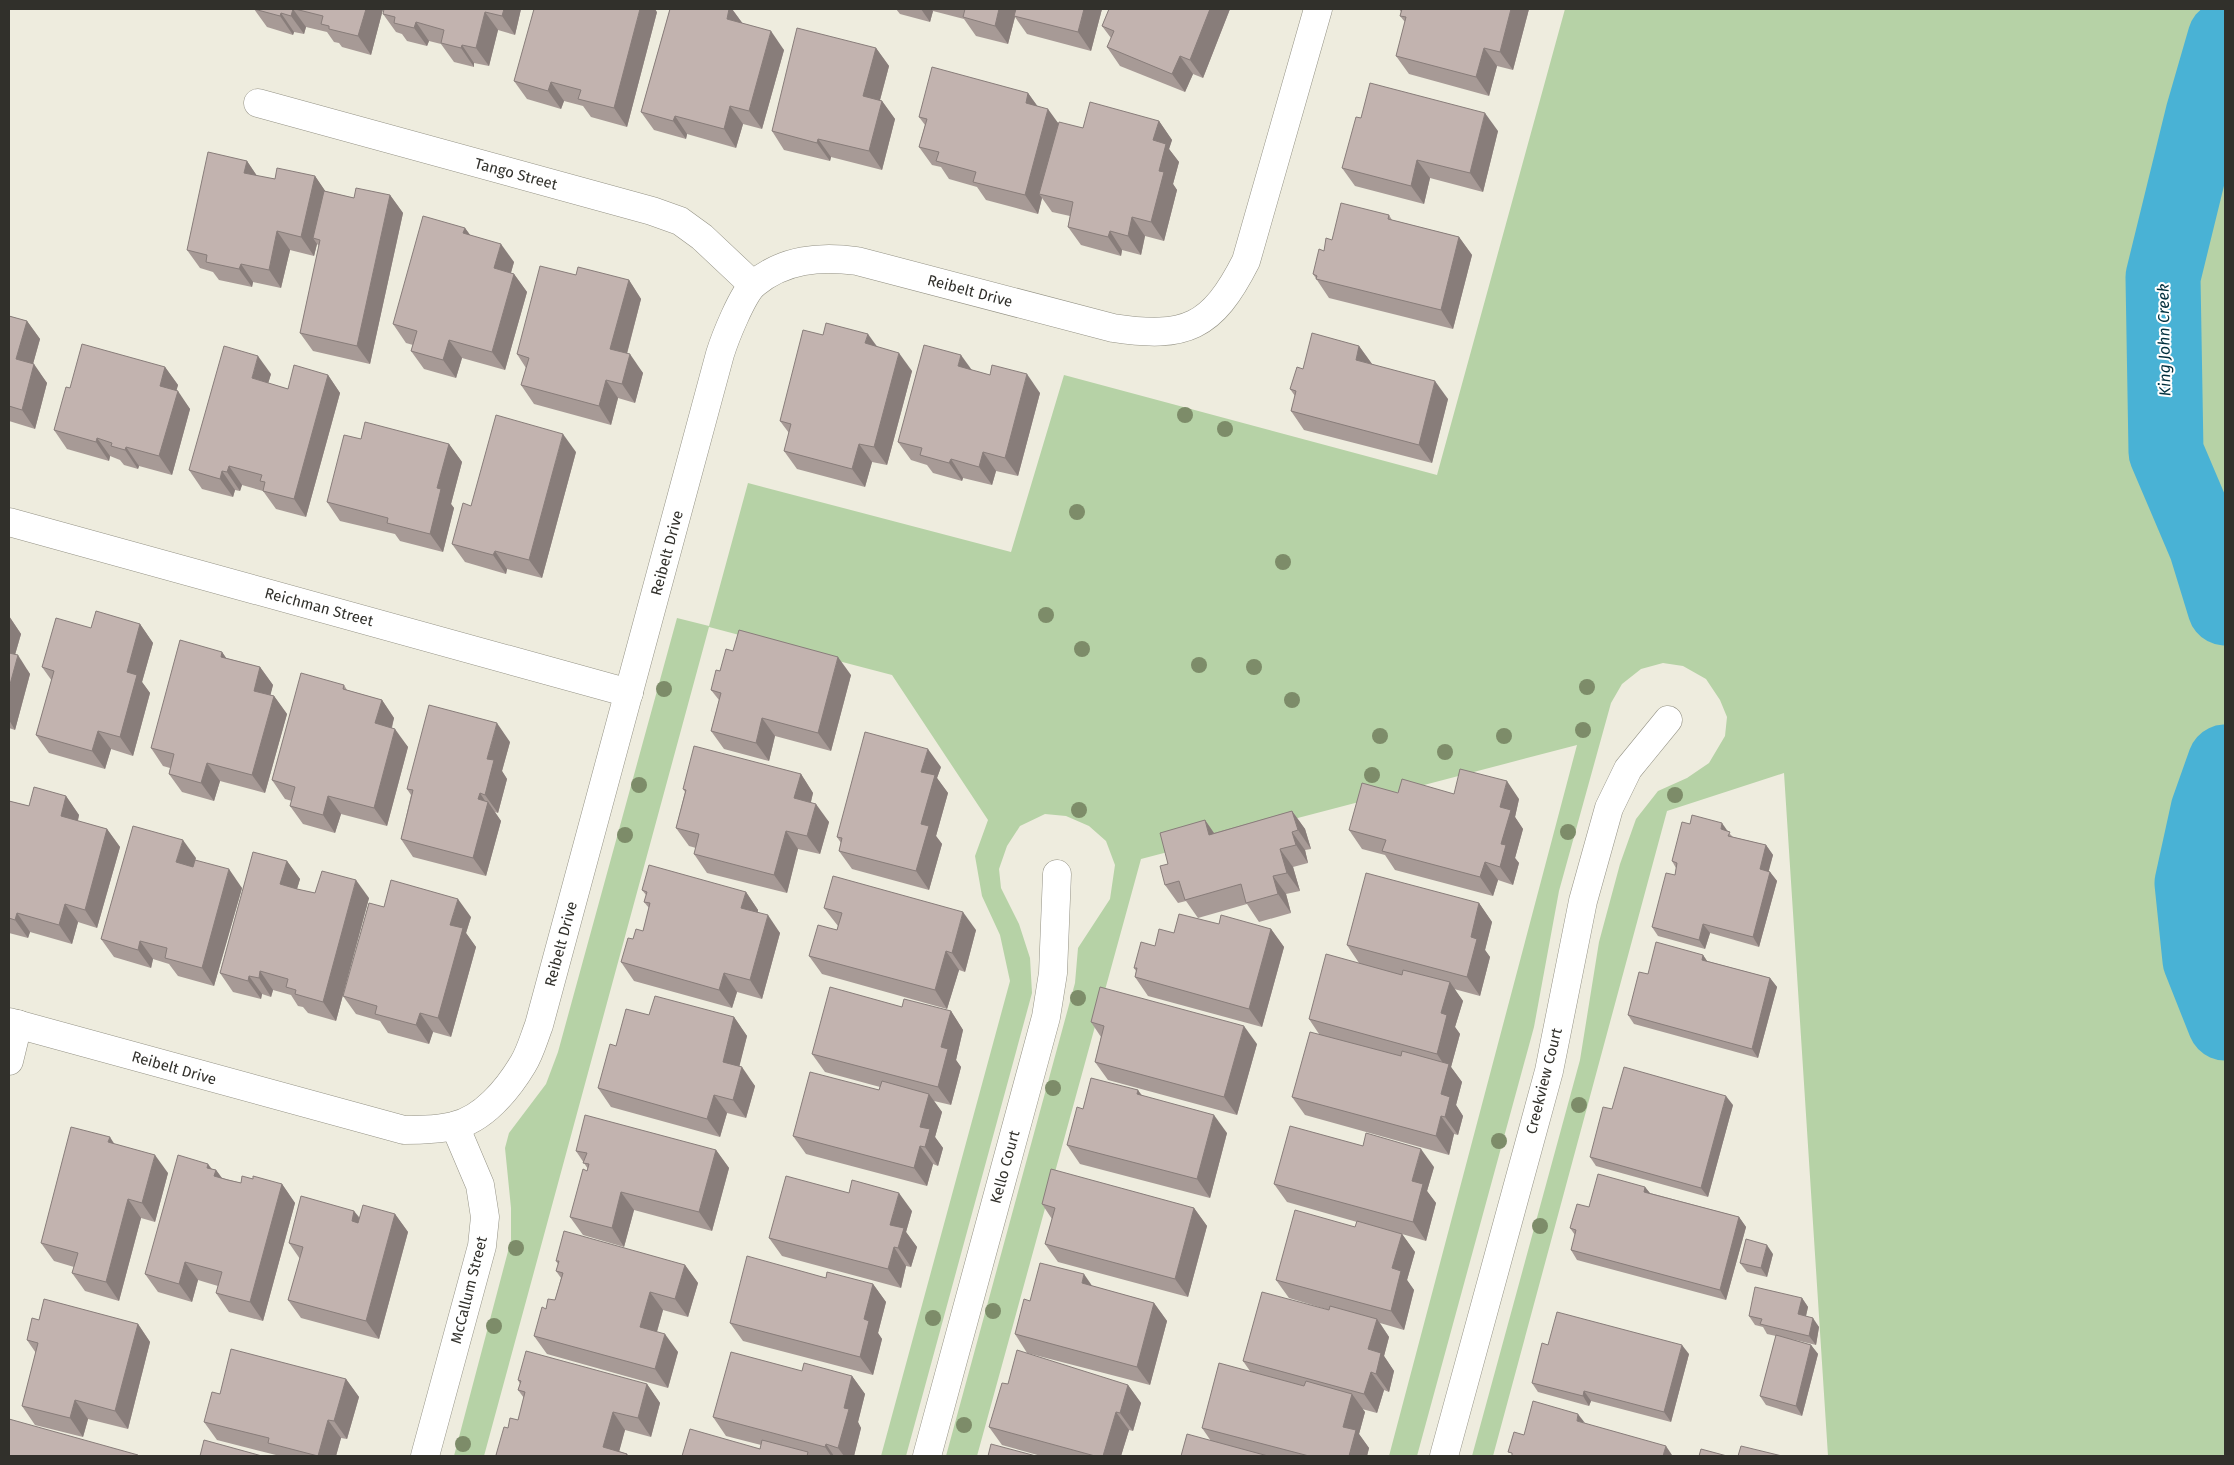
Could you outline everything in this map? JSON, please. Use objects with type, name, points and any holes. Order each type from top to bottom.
[{"type":"street","name":"Reibelt Drive","points":[[13,1023],[404,1130],[429,1130],[455,1126],[476,1116],[501,1095],[524,1063],[539,1025],[720,354],[738,311],[753,285],[779,269],[809,259],[830,258],[857,261],[1113,328],[1163,332],[1186,328],[1205,318],[1221,304],[1235,283],[1246,261],[1318,9]]},
{"type":"street","name":"Tango Street","points":[[258,103],[652,211],[680,221],[702,237],[753,285]]},
{"type":"street","name":"Reichman Street","points":[[9,522],[629,693]]},
{"type":"street","name":"Creekview Court","points":[[1444,1456],[1549,1071],[1583,901],[1610,808],[1628,769],[1668,720]]},
{"type":"street","name":"Kello Court","points":[[927,1456],[1046,1017],[1053,974],[1058,874]]},
{"type":"street","points":[[9,1061],[13,1023]]},
{"type":"street","name":"McCallum Street","points":[[425,1456],[482,1246],[486,1217],[480,1184],[455,1126]]},
{"type":"green space","points":[[1565,9],[2225,9],[2225,1456],[1828,1456],[1784,773],[1667,811],[1493,1456],[1472,1456],[1580,1060],[1599,942],[1620,864],[1636,819],[1658,791],[1687,778],[1709,763],[1725,736],[1727,717],[1720,700],[1706,679],[1683,666],[1663,663],[1641,669],[1622,684],[1611,703],[1559,891],[1534,1027],[1417,1456],[1389,1456],[1577,745],[1141,859],[977,1456],[946,1456],[1075,983],[1078,948],[1110,899],[1115,865],[1106,841],[1089,826],[1066,816],[1045,814],[1020,826],[1007,846],[999,869],[1001,888],[1019,924],[1030,958],[1032,993],[906,1456],[881,1456],[1010,981],[1000,935],[982,896],[975,856],[988,820],[892,675],[709,627],[484,1456],[454,1456],[511,1240],[511,1208],[505,1148],[509,1133],[546,1084],[558,1052],[677,618],[709,626],[748,483],[1011,552],[1064,375],[1437,475]]},
{"type":"building","points":[[254,9],[293,9],[291,16],[281,13],[280,16]]},
{"type":"building","points":[[295,9],[366,9],[358,36],[329,29],[329,26],[321,24],[323,16]]},
{"type":"building","points":[[384,9],[504,9],[502,16],[485,12],[476,48],[462,45],[461,48],[441,43],[444,30],[416,22],[414,28],[394,23],[395,17],[383,14]]},
{"type":"building","points":[[534,9],[640,9],[614,108],[578,99],[581,90],[551,82],[548,91],[514,81]]},
{"type":"building","points":[[670,9],[729,9],[727,19],[771,31],[749,111],[730,106],[724,129],[675,116],[673,121],[641,112]]},
{"type":"building","points":[[965,9],[999,9],[995,26],[963,17]]},
{"type":"building","points":[[1016,9],[1084,9],[1078,32],[1014,16]]},
{"type":"building","points":[[1109,9],[1210,9],[1190,60],[1180,56],[1172,74],[1107,47],[1114,31],[1102,26]]},
{"type":"building","points":[[1402,9],[1511,9],[1500,52],[1484,48],[1476,77],[1396,56],[1406,17],[1400,16]]},
{"type":"building","points":[[797,28],[876,48],[863,96],[882,101],[869,151],[818,139],[817,143],[772,131]]},
{"type":"building","points":[[932,67],[1028,93],[1026,103],[1048,109],[1025,195],[973,182],[976,172],[936,161],[939,152],[919,147],[927,119],[919,117]]},
{"type":"building","points":[[1370,83],[1485,113],[1470,173],[1417,160],[1411,186],[1342,168],[1356,117],[1361,118]]},
{"type":"building","points":[[1090,102],[1159,121],[1153,140],[1166,144],[1159,171],[1164,172],[1151,222],[1132,217],[1128,236],[1110,231],[1108,237],[1068,227],[1073,202],[1039,194],[1059,122],[1083,128]]},
{"type":"building","points":[[208,152],[247,161],[244,173],[275,179],[277,168],[315,176],[301,237],[277,231],[269,270],[241,264],[239,269],[206,262],[207,255],[187,250]]},
{"type":"building","points":[[356,188],[390,195],[357,346],[300,333],[320,240],[313,238],[324,191],[354,198]]},
{"type":"building","points":[[1341,203],[1389,215],[1388,219],[1459,237],[1441,310],[1316,279],[1317,276],[1313,274],[1319,249],[1324,251],[1326,238],[1332,240]]},
{"type":"building","points":[[423,216],[465,228],[463,233],[501,244],[494,268],[514,274],[492,352],[449,340],[443,360],[411,351],[417,331],[393,324]]},
{"type":"building","points":[[540,266],[576,275],[578,267],[629,280],[610,349],[630,354],[622,384],[606,380],[599,406],[521,385],[529,358],[517,354]]},
{"type":"building","points":[[9,316],[27,321],[16,359],[34,364],[22,410],[9,406]]},
{"type":"building","points":[[826,323],[868,334],[865,343],[899,353],[874,447],[859,444],[852,469],[784,451],[791,424],[780,421],[803,330],[823,335]]},
{"type":"building","points":[[1312,333],[1359,346],[1356,360],[1435,381],[1419,445],[1291,411],[1296,391],[1290,389],[1297,367],[1303,369]]},
{"type":"building","points":[[82,344],[165,367],[160,386],[178,391],[159,456],[126,447],[125,450],[111,446],[112,443],[97,438],[96,442],[54,430],[66,387],[70,388]]},
{"type":"building","points":[[924,345],[961,355],[958,366],[990,375],[992,365],[1027,374],[1005,458],[983,452],[979,467],[951,459],[949,463],[920,455],[922,448],[898,442]]},
{"type":"building","points":[[224,346],[258,356],[252,378],[288,389],[294,365],[328,375],[294,499],[263,491],[265,482],[260,481],[262,475],[229,466],[227,472],[222,471],[220,479],[189,470]]},
{"type":"building","points":[[496,415],[563,434],[529,560],[495,551],[493,555],[452,544],[463,503],[471,506]]},
{"type":"building","points":[[365,422],[449,444],[437,488],[441,489],[430,534],[387,523],[388,518],[327,502],[344,435],[361,439]]},
{"type":"building","points":[[96,611],[140,624],[127,672],[137,675],[120,737],[98,731],[92,751],[36,735],[54,671],[42,667],[56,618],[91,628]]},
{"type":"building","points":[[739,630],[838,657],[818,733],[762,718],[756,743],[711,731],[721,693],[711,690],[716,670],[720,671],[726,649],[733,651]]},
{"type":"building","points":[[180,640],[222,652],[221,657],[260,667],[254,691],[274,696],[252,775],[207,763],[201,783],[169,774],[174,754],[151,748]]},
{"type":"building","points":[[9,653],[18,655],[9,688]]},
{"type":"building","points":[[301,673],[344,685],[343,689],[382,700],[375,723],[395,729],[374,808],[328,796],[323,815],[290,806],[295,787],[272,780]]},
{"type":"building","points":[[429,705],[497,723],[487,759],[494,760],[485,795],[480,793],[478,799],[488,802],[473,858],[401,839],[413,790],[407,789]]},
{"type":"building","points":[[865,732],[928,749],[921,772],[935,775],[921,824],[929,826],[916,871],[839,851],[842,838],[837,837]]},
{"type":"building","points":[[694,746],[801,774],[794,798],[816,804],[807,836],[786,831],[774,875],[694,854],[699,834],[676,828],[686,790],[683,789]]},
{"type":"building","points":[[1460,769],[1507,781],[1500,807],[1511,810],[1501,844],[1506,845],[1500,867],[1485,862],[1480,877],[1382,851],[1386,840],[1349,830],[1362,783],[1398,793],[1402,779],[1454,794]]},
{"type":"building","points":[[34,787],[66,796],[61,816],[107,829],[85,910],[65,904],[59,925],[17,913],[15,920],[9,918],[9,801],[29,806]]},
{"type":"building","points":[[1292,811],[1298,830],[1292,832],[1296,845],[1280,849],[1287,873],[1273,876],[1278,894],[1246,903],[1241,884],[1185,900],[1179,881],[1165,885],[1160,866],[1168,864],[1160,833],[1205,820],[1209,835]]},
{"type":"building","points":[[1692,815],[1722,823],[1721,829],[1730,832],[1728,836],[1766,845],[1760,869],[1770,872],[1753,937],[1703,924],[1699,940],[1652,927],[1666,873],[1675,875],[1677,863],[1672,861],[1682,822],[1690,824]]},
{"type":"building","points":[[133,826],[183,840],[176,862],[193,867],[195,860],[229,869],[202,968],[165,958],[167,948],[140,941],[138,950],[101,939]]},
{"type":"building","points":[[253,852],[287,861],[280,884],[297,889],[315,893],[322,871],[356,880],[323,1002],[295,994],[296,990],[286,987],[288,979],[260,971],[259,978],[249,976],[248,981],[220,973]]},
{"type":"building","points":[[649,865],[746,892],[741,908],[768,915],[750,980],[724,973],[719,990],[621,962],[628,938],[633,939],[636,929],[643,931],[650,903],[644,902],[647,892],[642,890]]},
{"type":"building","points":[[1366,873],[1479,903],[1471,937],[1477,939],[1467,977],[1347,945]]},
{"type":"building","points":[[833,876],[963,912],[952,953],[946,951],[935,990],[809,956],[818,925],[837,930],[842,913],[824,908]]},
{"type":"building","points":[[391,880],[458,899],[450,925],[463,928],[438,1018],[420,1013],[416,1025],[375,1014],[377,1006],[343,996],[369,903],[384,907]]},
{"type":"building","points":[[1179,914],[1219,924],[1221,915],[1271,929],[1249,1009],[1135,977],[1137,968],[1134,968],[1141,942],[1155,946],[1159,929],[1174,933]]},
{"type":"building","points":[[1656,942],[1703,955],[1702,960],[1770,978],[1752,1049],[1628,1015],[1639,972],[1648,974]]},
{"type":"building","points":[[1326,954],[1402,975],[1403,970],[1450,982],[1441,1013],[1447,1015],[1437,1054],[1309,1019]]},
{"type":"building","points":[[830,987],[902,1007],[904,999],[951,1011],[941,1047],[948,1049],[938,1087],[812,1054]]},
{"type":"building","points":[[1100,987],[1244,1026],[1224,1097],[1095,1062],[1104,1026],[1091,1022]]},
{"type":"building","points":[[655,996],[734,1017],[723,1062],[742,1067],[733,1100],[714,1095],[707,1119],[598,1088],[610,1044],[616,1046],[626,1009],[649,1015]]},
{"type":"building","points":[[1310,1032],[1401,1056],[1402,1051],[1449,1064],[1441,1094],[1450,1097],[1445,1117],[1441,1116],[1436,1136],[1292,1097]]},
{"type":"building","points":[[1624,1067],[1726,1096],[1701,1188],[1590,1157],[1603,1107],[1612,1109]]},
{"type":"building","points":[[810,1072],[879,1090],[882,1081],[929,1094],[920,1127],[930,1129],[925,1147],[920,1146],[914,1168],[793,1136]]},
{"type":"building","points":[[1091,1078],[1138,1090],[1137,1094],[1214,1115],[1197,1179],[1067,1145],[1077,1107],[1083,1109]]},
{"type":"building","points":[[585,1115],[716,1150],[699,1212],[621,1192],[612,1228],[570,1217],[583,1169],[587,1171],[589,1164],[583,1163],[587,1153],[576,1151]]},
{"type":"building","points":[[1290,1126],[1363,1146],[1366,1133],[1421,1149],[1412,1181],[1423,1184],[1413,1222],[1274,1184]]},
{"type":"building","points":[[71,1127],[110,1137],[108,1142],[155,1155],[142,1203],[128,1199],[106,1282],[72,1273],[78,1253],[41,1243]]},
{"type":"building","points":[[178,1155],[208,1164],[207,1168],[216,1170],[214,1176],[228,1180],[241,1183],[242,1176],[253,1179],[253,1176],[282,1184],[250,1302],[216,1293],[222,1272],[185,1262],[179,1284],[145,1274]]},
{"type":"building","points":[[1051,1169],[1194,1208],[1175,1279],[1045,1244],[1055,1208],[1042,1204]]},
{"type":"building","points":[[1598,1174],[1645,1187],[1644,1192],[1739,1217],[1720,1290],[1571,1250],[1576,1230],[1570,1228],[1577,1204],[1589,1207]]},
{"type":"building","points":[[786,1176],[849,1193],[852,1180],[899,1193],[890,1225],[904,1228],[898,1248],[894,1247],[888,1269],[769,1238]]},
{"type":"building","points":[[301,1196],[354,1211],[352,1221],[358,1223],[363,1205],[395,1214],[366,1321],[288,1300],[303,1247],[289,1243]]},
{"type":"building","points":[[1295,1210],[1355,1227],[1357,1221],[1402,1234],[1392,1268],[1401,1271],[1391,1311],[1276,1280]]},
{"type":"building","points":[[564,1231],[685,1265],[675,1299],[650,1292],[640,1327],[665,1334],[655,1369],[534,1336],[542,1307],[546,1309],[548,1299],[555,1300],[563,1273],[556,1271],[559,1261],[556,1261]]},
{"type":"building","points":[[1746,1239],[1767,1245],[1761,1268],[1740,1263]]},
{"type":"building","points":[[747,1256],[826,1278],[827,1272],[873,1284],[864,1319],[869,1321],[860,1357],[730,1323]]},
{"type":"building","points":[[1040,1263],[1084,1274],[1082,1283],[1154,1303],[1137,1367],[1015,1334],[1024,1299],[1030,1301]]},
{"type":"building","points":[[1755,1287],[1802,1298],[1798,1314],[1813,1318],[1809,1336],[1760,1324],[1762,1319],[1749,1316]]},
{"type":"building","points":[[1262,1292],[1329,1310],[1330,1306],[1377,1319],[1368,1349],[1381,1353],[1376,1374],[1371,1372],[1364,1394],[1243,1361]]},
{"type":"building","points":[[44,1299],[138,1324],[115,1411],[75,1400],[70,1418],[22,1406],[38,1343],[27,1340],[32,1318],[39,1320]]},
{"type":"building","points":[[1557,1312],[1682,1345],[1664,1412],[1584,1391],[1583,1396],[1532,1383],[1542,1343],[1548,1345]]},
{"type":"building","points":[[1776,1335],[1811,1345],[1796,1406],[1760,1396]]},
{"type":"building","points":[[231,1349],[346,1379],[334,1421],[328,1420],[318,1456],[268,1443],[269,1438],[204,1422],[212,1392],[220,1394]]},
{"type":"building","points":[[1017,1350],[1128,1385],[1120,1413],[1116,1412],[1103,1456],[1095,1456],[989,1427],[1002,1383],[1008,1384]]},
{"type":"building","points":[[526,1351],[647,1384],[638,1418],[613,1412],[603,1447],[627,1454],[626,1456],[496,1455],[504,1427],[508,1428],[510,1418],[518,1420],[525,1392],[518,1390],[521,1381],[518,1380]]},
{"type":"building","points":[[731,1352],[802,1371],[804,1363],[852,1376],[844,1408],[849,1409],[838,1448],[826,1444],[825,1447],[713,1417]]},
{"type":"building","points":[[1219,1363],[1304,1386],[1306,1381],[1352,1394],[1343,1427],[1356,1430],[1349,1456],[1309,1456],[1202,1428]]},
{"type":"building","points":[[1533,1401],[1578,1414],[1577,1421],[1666,1446],[1663,1456],[1512,1456],[1512,1453],[1508,1452],[1514,1432],[1524,1435]]},
{"type":"building","points":[[9,1419],[138,1455],[138,1456],[9,1456]]},
{"type":"building","points":[[690,1429],[760,1449],[762,1440],[808,1452],[807,1456],[682,1456]]},
{"type":"building","points":[[1187,1434],[1268,1456],[1181,1456]]},
{"type":"building","points":[[204,1440],[262,1456],[200,1456]]},
{"type":"building","points":[[991,1444],[1036,1456],[988,1456]]},
{"type":"building","points":[[1741,1446],[1782,1456],[1738,1456]]},
{"type":"building","points":[[1701,1449],[1727,1456],[1699,1456]]},
{"type":"waterway","name":"King John Creek","points":[[2225,38],[2203,114],[2163,277],[2166,452],[2206,546],[2225,608]]},
{"type":"waterway","name":"King John Creek","points":[[2225,762],[2208,810],[2192,883],[2200,960],[2225,1023]]}]
